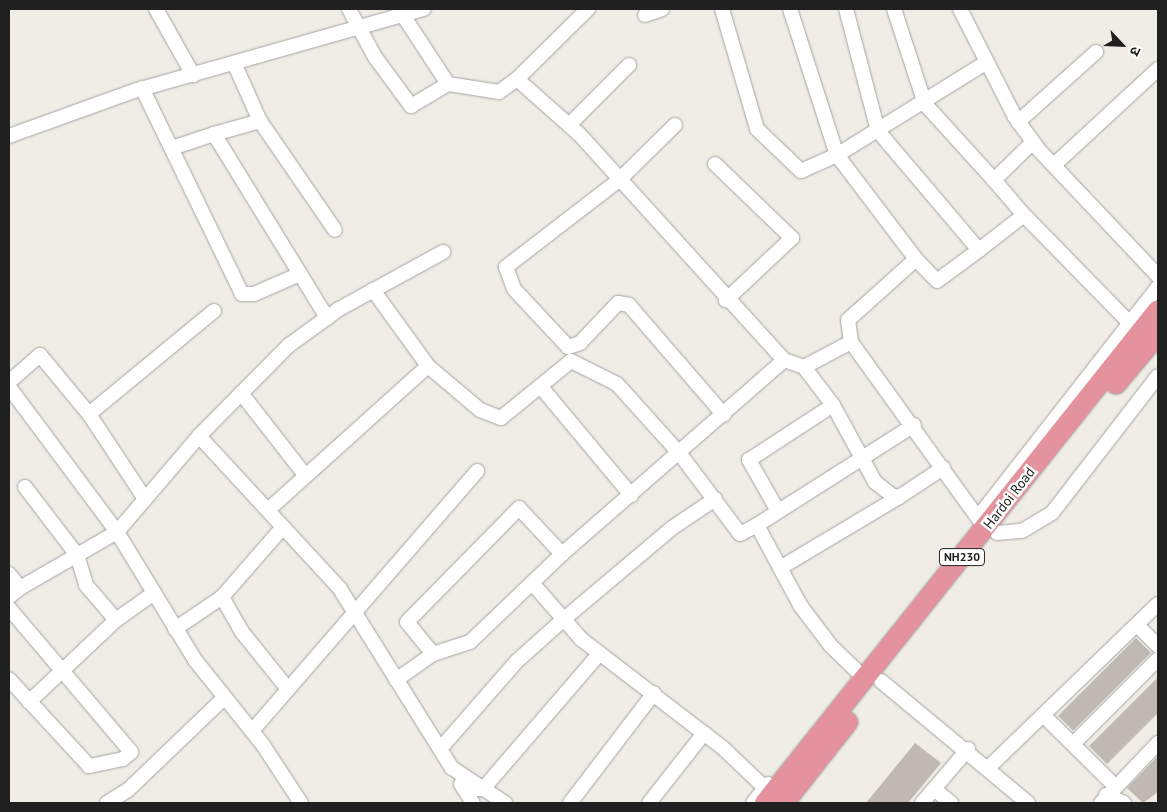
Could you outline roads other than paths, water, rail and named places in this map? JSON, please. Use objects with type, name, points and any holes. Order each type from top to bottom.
[{"type":"highway","name":"Hardoi Road","points":[[765,795],[870,676],[1158,310]]},
{"type":"highway","name":"Hardoi Road","points":[[987,525],[1158,334]]},
{"type":"highway","name":"Hardoi Road","points":[[784,803],[870,676]]},
{"type":"street","points":[[156,9],[193,75]]},
{"type":"street","points":[[349,9],[411,106],[448,84],[499,92],[517,79],[588,9]]},
{"type":"street","points":[[9,136],[142,88],[235,65],[360,28],[401,12],[424,9]]},
{"type":"street","points":[[645,15],[662,9]]},
{"type":"street","points":[[722,9],[756,129],[801,171],[837,155],[878,131],[924,104],[987,62]]},
{"type":"street","points":[[790,9],[837,155],[916,259],[937,281],[1024,215]]},
{"type":"street","points":[[846,9],[878,131],[980,250]]},
{"type":"street","points":[[894,9],[924,104],[1024,215],[1126,320],[1128,348]]},
{"type":"street","points":[[960,9],[1018,122],[1033,142],[1158,276]]},
{"type":"street","points":[[401,12],[448,84]]},
{"type":"street","points":[[1018,122],[1096,52]]},
{"type":"street","points":[[235,65],[260,121],[334,230]]},
{"type":"street","points":[[569,125],[629,65]]},
{"type":"street","points":[[1054,165],[1158,69]]},
{"type":"street","points":[[517,79],[569,125],[726,300],[784,360],[804,367],[832,405],[863,457],[875,482],[899,497]]},
{"type":"street","points":[[142,88],[242,294],[254,294],[298,275]]},
{"type":"street","points":[[172,148],[260,121]]},
{"type":"street","points":[[675,125],[619,180],[506,267],[514,290],[568,347],[580,343],[618,303],[629,306],[724,415]]},
{"type":"street","points":[[214,134],[298,275],[327,318]]},
{"type":"street","points":[[994,180],[1033,142]]},
{"type":"street","points":[[715,164],[792,238],[726,300]]},
{"type":"street","points":[[9,574],[14,592],[117,532],[199,436],[288,346],[327,318],[373,290],[443,252]]},
{"type":"street","points":[[916,259],[848,320],[851,342],[987,525],[1022,531],[1052,513],[1158,376]]},
{"type":"street","points":[[987,525],[1127,326],[1158,287]]},
{"type":"street","points":[[373,290],[428,366],[480,410],[501,418],[571,361],[617,384],[680,454],[740,534],[914,425]]},
{"type":"street","points":[[89,414],[214,311]]},
{"type":"street","points":[[804,367],[851,342]]},
{"type":"street","points":[[9,382],[40,356],[89,414],[145,499]]},
{"type":"street","points":[[396,680],[432,654],[470,642],[562,554],[680,454],[784,360]]},
{"type":"street","points":[[268,510],[428,366]]},
{"type":"street","points":[[541,386],[631,495]]},
{"type":"street","points":[[9,387],[117,532],[176,628],[225,697],[252,731],[301,803]]},
{"type":"street","points":[[241,394],[305,475]]},
{"type":"street","points":[[778,511],[749,460],[832,405]]},
{"type":"street","points":[[199,436],[340,589],[473,803]]},
{"type":"street","points":[[780,568],[899,497],[943,468]]},
{"type":"street","points":[[252,731],[478,471]]},
{"type":"street","points":[[25,487],[78,555],[86,585],[116,620]]},
{"type":"street","points":[[440,750],[517,661],[672,528],[715,499]]},
{"type":"street","points":[[432,654],[407,622],[519,508],[562,554]]},
{"type":"street","points":[[756,525],[780,568],[831,646],[968,749],[1028,803]]},
{"type":"street","points":[[176,628],[222,597],[283,527]]},
{"type":"street","points":[[532,583],[564,619],[600,653],[704,733],[765,795],[753,803]]},
{"type":"street","points":[[29,702],[116,620],[154,593]]},
{"type":"street","points":[[222,597],[242,632],[288,689]]},
{"type":"street","points":[[988,768],[1158,604]]},
{"type":"street","points":[[9,608],[64,670],[131,752],[115,762],[89,766],[9,679]]},
{"type":"street","points":[[1137,625],[1158,646]]},
{"type":"street","points":[[483,789],[600,653]]},
{"type":"street","points":[[1073,744],[1158,659]]},
{"type":"street","points":[[570,803],[654,693]]},
{"type":"street","points":[[107,803],[128,790],[225,697]]},
{"type":"street","points":[[1043,715],[1073,744],[1107,794],[1124,803]]},
{"type":"street","points":[[649,803],[704,733]]},
{"type":"street","points":[[1107,794],[1158,743]]},
{"type":"street","points":[[922,803],[968,749]]},
{"type":"street","points":[[452,768],[505,803]]},
{"type":"street","points":[[464,788],[483,789]]},
{"type":"street","points":[[934,789],[951,803]]}]
